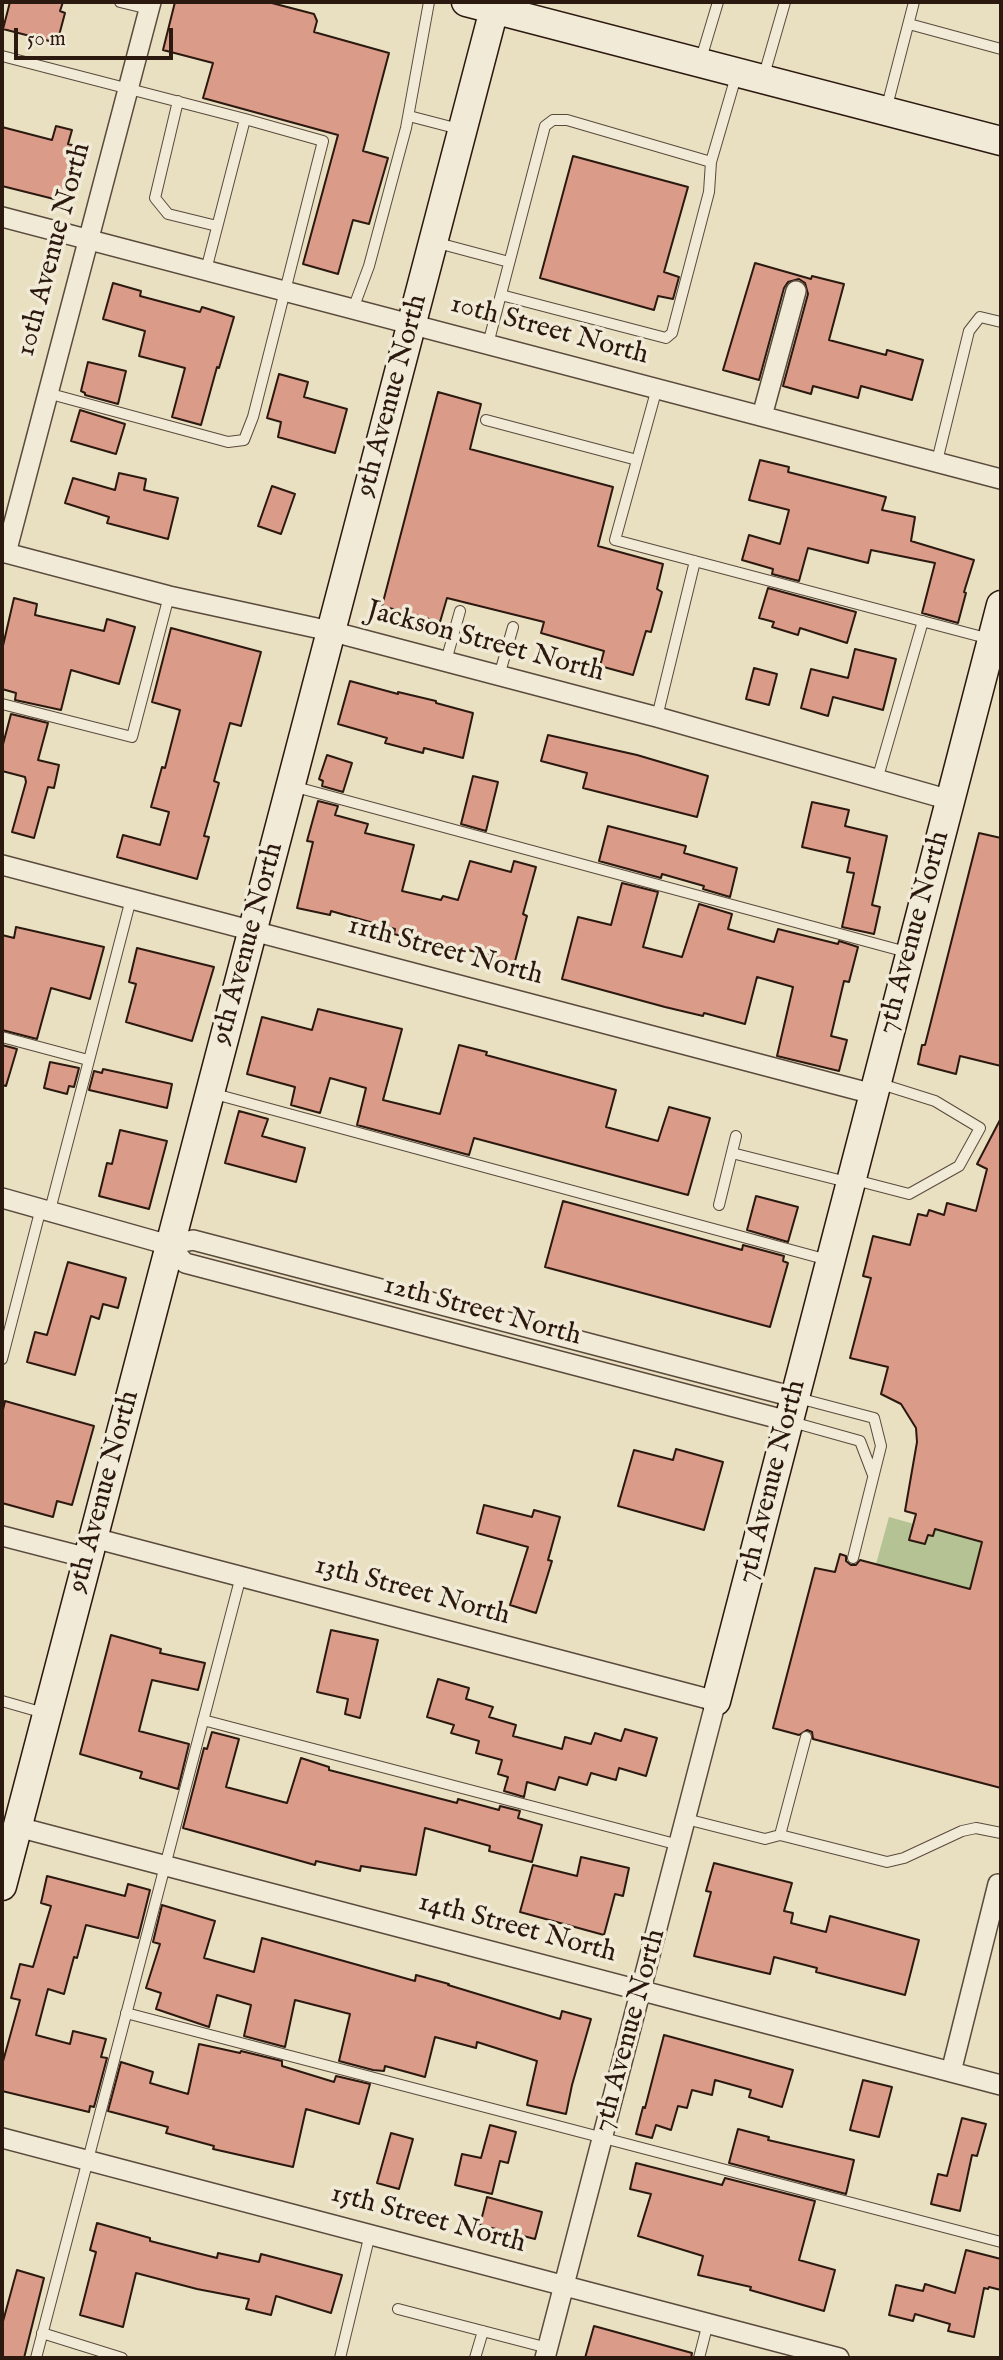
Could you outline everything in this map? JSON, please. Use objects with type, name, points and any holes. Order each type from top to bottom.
[{"type":"street","points":[[466,2],[496,5],[700,63],[1001,141]]},
{"type":"street","name":"10th Avenue North","points":[[4,552],[150,5]]},
{"type":"street","name":"9th Avenue North","points":[[4,1871],[18,1827],[496,5]]},
{"type":"street","name":"10th Street North","points":[[2,217],[1001,479]]},
{"type":"street","points":[[762,416],[796,291]]},
{"type":"street","name":"Jackson Street North","points":[[4,552],[169,596],[330,631],[446,661],[657,717],[950,800]]},
{"type":"street","name":"7th Avenue North","points":[[546,2353],[1001,605]]},
{"type":"street","name":"11th Street North","points":[[2,865],[875,1088]]},
{"type":"street","name":"12th Street North","points":[[2,1198],[169,1245],[193,1240],[791,1409]]},
{"type":"street","name":"13th Street North","points":[[2,1536],[91,1548],[241,1576],[716,1701]]},
{"type":"street","name":"14th Street North","points":[[18,1827],[1001,2085]]},
{"type":"street","points":[[951,2072],[998,1884]]},
{"type":"street","name":"15th Street North","points":[[2,2138],[839,2358]]},
{"type":"lane","points":[[120,2],[150,5]]},
{"type":"lane","points":[[354,309],[369,266],[409,116],[429,2]]},
{"type":"lane","points":[[700,63],[718,2]]},
{"type":"lane","points":[[501,295],[666,338],[672,333],[709,191],[711,162],[785,2]]},
{"type":"lane","points":[[886,111],[914,2]]},
{"type":"lane","points":[[909,24],[1001,49]]},
{"type":"lane","points":[[2,56],[323,141],[253,417],[244,440],[228,442],[47,393]]},
{"type":"lane","points":[[178,101],[155,198],[168,214],[217,226]]},
{"type":"lane","points":[[409,116],[463,130]]},
{"type":"lane","points":[[206,270],[246,119]]},
{"type":"lane","points":[[488,344],[545,126],[553,120],[567,120],[711,162]]},
{"type":"lane","points":[[433,242],[509,262]]},
{"type":"lane","points":[[937,461],[969,331],[980,317],[1001,322]]},
{"type":"lane","points":[[657,388],[615,540],[992,639]]},
{"type":"lane","points":[[486,420],[637,460]]},
{"type":"lane","points":[[657,717],[695,561]]},
{"type":"lane","points":[[2,704],[132,737],[169,596]]},
{"type":"lane","points":[[446,661],[460,611]]},
{"type":"lane","points":[[877,781],[923,621]]},
{"type":"lane","points":[[499,676],[513,627]]},
{"type":"lane","points":[[291,785],[910,953]]},
{"type":"lane","points":[[2,1359],[131,899]]},
{"type":"lane","points":[[2,1037],[88,1060]]},
{"type":"lane","points":[[732,1153],[909,1194],[959,1166],[980,1128],[935,1101],[875,1088]]},
{"type":"lane","points":[[210,1093],[830,1260]]},
{"type":"lane","points":[[719,1205],[736,1136]]},
{"type":"lane","points":[[791,1409],[860,1441],[873,1476]]},
{"type":"lane","points":[[791,1409],[874,1418],[881,1446],[853,1558]]},
{"type":"lane","points":[[36,2358],[241,1576]]},
{"type":"lane","points":[[2,1701],[47,1714]]},
{"type":"lane","points":[[203,1720],[680,1845]]},
{"type":"lane","points":[[780,1835],[806,1737]]},
{"type":"lane","points":[[686,1819],[765,1839],[780,1835],[887,1862],[904,1858],[962,1831],[976,1828],[1001,1833]]},
{"type":"lane","points":[[126,2013],[1001,2242]]},
{"type":"lane","points":[[340,2358],[370,2234]]},
{"type":"lane","points":[[398,2309],[483,2331],[546,2353]]},
{"type":"lane","points":[[699,2358],[708,2323]]},
{"type":"lane","points":[[475,2358],[483,2331]]},
{"type":"lane","points":[[42,2333],[122,2358]]},
{"type":"green space","points":[[889,1517],[914,1524],[925,1544],[927,1535],[933,1536],[935,1529],[982,1542],[970,1589],[876,1564]]},
{"type":"building","points":[[10,2],[63,2],[60,11],[65,13],[57,43],[3,29]]},
{"type":"building","points":[[175,2],[268,2],[314,14],[317,21],[314,32],[389,53],[363,151],[388,158],[369,224],[353,220],[338,274],[303,264],[338,135],[203,98],[213,63],[163,50]]},
{"type":"building","points":[[56,126],[72,130],[68,144],[84,148],[70,203],[2,186],[2,127],[52,140]]},
{"type":"building","points":[[573,156],[688,187],[664,272],[679,277],[673,299],[658,296],[654,310],[540,278]]},
{"type":"building","points":[[755,263],[811,279],[812,276],[844,284],[829,340],[886,355],[887,350],[923,360],[912,400],[861,386],[858,398],[813,386],[811,394],[783,386],[808,294],[805,283],[799,279],[788,282],[784,288],[759,380],[723,370]]},
{"type":"building","points":[[113,283],[141,291],[140,296],[200,312],[202,307],[234,317],[201,425],[172,417],[185,368],[139,356],[145,331],[103,319]]},
{"type":"building","points":[[88,362],[126,371],[118,404],[85,395],[81,391]]},
{"type":"building","points":[[279,374],[308,382],[304,397],[347,409],[335,453],[278,437],[281,422],[267,418]]},
{"type":"building","points":[[438,392],[481,404],[470,449],[613,487],[598,546],[663,564],[657,589],[662,592],[651,632],[646,631],[633,675],[600,666],[604,651],[541,633],[544,622],[447,598],[440,622],[382,606]]},
{"type":"building","points":[[80,410],[125,424],[116,454],[71,441]]},
{"type":"building","points":[[760,460],[789,467],[788,472],[886,497],[882,510],[915,517],[911,541],[974,560],[958,623],[922,613],[935,563],[871,550],[868,563],[808,548],[799,581],[772,574],[773,569],[742,560],[749,535],[780,544],[789,510],[749,500]]},
{"type":"building","points":[[119,473],[146,479],[144,490],[178,498],[168,539],[107,523],[109,517],[65,503],[73,478],[115,490]]},
{"type":"building","points":[[272,486],[295,494],[281,534],[258,526]]},
{"type":"building","points":[[768,588],[856,612],[847,643],[800,628],[798,635],[772,627],[774,622],[759,618]]},
{"type":"building","points":[[14,598],[37,604],[35,615],[104,631],[107,619],[135,627],[119,684],[71,670],[61,710],[15,700],[16,693],[2,689],[2,650]]},
{"type":"building","points":[[171,628],[261,652],[241,726],[230,723],[214,781],[219,783],[204,836],[209,837],[197,879],[117,857],[123,835],[160,845],[169,812],[151,807],[162,767],[165,768],[180,710],[152,702]]},
{"type":"building","points":[[855,649],[896,659],[883,710],[833,697],[828,716],[801,708],[811,669],[848,678]]},
{"type":"building","points":[[754,668],[777,674],[769,705],[746,699]]},
{"type":"building","points":[[350,681],[436,701],[473,713],[463,758],[424,748],[423,753],[385,743],[387,738],[338,724]]},
{"type":"building","points":[[11,714],[48,723],[38,760],[59,765],[54,788],[48,787],[34,838],[12,832],[26,782],[25,777],[2,771],[2,748]]},
{"type":"building","points":[[548,735],[637,755],[708,776],[697,817],[583,788],[587,773],[541,761]]},
{"type":"building","points":[[327,755],[352,763],[343,792],[322,786],[323,781],[319,779]]},
{"type":"building","points":[[473,776],[498,782],[486,831],[461,824]]},
{"type":"building","points":[[318,801],[338,806],[335,815],[368,824],[365,833],[414,845],[402,891],[441,900],[443,896],[458,900],[470,861],[511,872],[514,861],[536,867],[523,914],[527,916],[514,965],[488,958],[489,955],[394,934],[395,929],[331,911],[330,915],[297,908],[313,842],[307,841]]},
{"type":"building","points":[[812,802],[849,810],[845,826],[887,836],[872,905],[880,907],[874,934],[842,927],[854,873],[847,872],[850,858],[802,847]]},
{"type":"building","points":[[608,826],[686,846],[684,853],[737,868],[730,897],[662,874],[661,878],[599,861]]},
{"type":"building","points":[[979,833],[1001,838],[1001,1066],[960,1056],[956,1074],[918,1064]]},
{"type":"building","points":[[622,883],[658,892],[643,947],[682,957],[699,904],[732,914],[728,929],[774,942],[778,929],[858,947],[849,982],[844,981],[831,1036],[847,1040],[839,1071],[777,1056],[793,987],[757,977],[745,1024],[704,1013],[703,1016],[665,1007],[562,979],[578,917],[611,925]]},
{"type":"building","points":[[16,927],[104,947],[90,999],[51,988],[37,1039],[2,1030],[2,935],[14,938]]},
{"type":"building","points":[[137,948],[214,967],[192,1041],[126,1022],[136,984],[129,982]]},
{"type":"building","points":[[318,1009],[402,1029],[383,1100],[440,1114],[459,1045],[487,1052],[486,1055],[616,1090],[606,1127],[658,1141],[669,1107],[710,1118],[688,1195],[474,1138],[469,1155],[357,1125],[366,1088],[330,1078],[320,1113],[291,1105],[295,1087],[247,1074],[262,1017],[312,1030]]},
{"type":"building","points":[[2,1045],[17,1049],[6,1086],[2,1085]]},
{"type":"building","points":[[50,1062],[79,1068],[74,1087],[69,1086],[67,1094],[44,1088]]},
{"type":"building","points":[[103,1069],[172,1084],[167,1108],[89,1090],[94,1071],[102,1073]]},
{"type":"building","points":[[239,1111],[268,1119],[262,1136],[305,1148],[296,1182],[225,1163]]},
{"type":"building","points":[[1001,1118],[1001,1788],[813,1739],[812,1732],[807,1730],[799,1735],[773,1728],[815,1568],[835,1572],[840,1554],[846,1556],[846,1561],[851,1565],[856,1565],[860,1560],[970,1589],[982,1542],[935,1529],[933,1536],[928,1535],[925,1544],[909,1540],[916,1514],[905,1511],[917,1442],[916,1428],[901,1404],[881,1394],[888,1367],[850,1358],[871,1278],[863,1276],[873,1236],[910,1245],[918,1214],[927,1216],[929,1210],[944,1215],[947,1203],[976,1211],[987,1169],[977,1164]]},
{"type":"building","points":[[120,1130],[167,1141],[149,1209],[99,1196],[107,1163],[112,1164]]},
{"type":"building","points":[[756,1196],[798,1207],[788,1242],[747,1230]]},
{"type":"building","points":[[563,1201],[742,1250],[743,1245],[784,1256],[783,1261],[788,1263],[770,1327],[545,1267]]},
{"type":"building","points":[[68,1262],[126,1278],[118,1308],[103,1304],[99,1319],[91,1316],[75,1375],[27,1362],[35,1332],[47,1335]]},
{"type":"building","points":[[5,1401],[94,1426],[72,1505],[57,1501],[53,1517],[2,1503],[2,1414]]},
{"type":"building","points":[[676,1449],[723,1462],[704,1530],[618,1506],[634,1450],[673,1460]]},
{"type":"building","points":[[484,1505],[532,1517],[534,1510],[560,1517],[548,1560],[552,1561],[536,1613],[510,1605],[528,1547],[477,1533]]},
{"type":"building","points":[[331,1630],[378,1640],[360,1718],[345,1714],[348,1699],[317,1692]]},
{"type":"building","points":[[111,1635],[161,1649],[160,1653],[205,1663],[198,1690],[152,1680],[139,1731],[189,1744],[178,1789],[140,1778],[142,1772],[80,1754]]},
{"type":"building","points":[[438,1679],[469,1688],[466,1699],[493,1707],[489,1717],[516,1725],[513,1736],[562,1749],[565,1737],[591,1744],[595,1733],[621,1741],[625,1729],[657,1738],[646,1776],[619,1768],[616,1780],[591,1773],[587,1785],[559,1777],[555,1790],[527,1782],[524,1797],[504,1791],[508,1777],[498,1774],[502,1760],[476,1753],[479,1741],[451,1733],[454,1725],[427,1717]]},
{"type":"building","points":[[212,1732],[239,1739],[226,1787],[287,1803],[301,1758],[329,1767],[329,1770],[457,1803],[458,1799],[499,1810],[500,1806],[520,1811],[518,1818],[542,1825],[532,1862],[489,1851],[490,1846],[425,1828],[416,1875],[361,1866],[360,1871],[316,1861],[315,1865],[183,1828],[204,1748],[207,1749]]},
{"type":"building","points":[[581,1857],[629,1868],[623,1896],[615,1894],[604,1935],[520,1912],[533,1865],[577,1876]]},
{"type":"building","points":[[714,1863],[792,1883],[784,1911],[793,1913],[791,1923],[826,1932],[830,1916],[919,1940],[905,1995],[816,1972],[817,1968],[774,1957],[770,1974],[694,1956],[711,1892],[706,1891]]},
{"type":"building","points":[[47,1876],[125,1896],[128,1884],[150,1890],[138,1938],[86,1925],[64,1994],[48,1989],[36,2035],[70,2044],[73,2031],[106,2039],[101,2057],[107,2058],[94,2107],[90,2106],[89,2112],[2,2091],[2,2065],[20,2000],[11,1998],[20,1964],[33,1967],[51,1906],[41,1903]]},
{"type":"building","points":[[162,1905],[215,1921],[204,1958],[254,1972],[262,1938],[415,1981],[416,1975],[560,2019],[562,2011],[591,2019],[566,2114],[527,2105],[537,2061],[477,2042],[476,2048],[435,2037],[425,2077],[385,2066],[384,2071],[373,2070],[339,2061],[350,2014],[295,2000],[285,2047],[244,2036],[251,2005],[217,1995],[209,2027],[156,2009],[161,1993],[146,1988],[160,1944],[153,1942]]},
{"type":"building","points":[[664,2035],[793,2070],[782,2107],[749,2097],[751,2090],[715,2080],[712,2095],[692,2090],[687,2108],[678,2106],[671,2130],[656,2125],[652,2138],[636,2134]]},
{"type":"building","points":[[199,2044],[282,2061],[282,2066],[334,2082],[336,2076],[370,2084],[359,2124],[306,2109],[293,2167],[213,2149],[214,2146],[166,2133],[168,2127],[108,2111],[121,2062],[153,2072],[150,2083],[188,2094]]},
{"type":"building","points":[[863,2080],[892,2087],[879,2137],[850,2130]]},
{"type":"building","points":[[962,2118],[986,2124],[977,2156],[972,2155],[960,2211],[931,2204],[938,2174],[947,2176]]},
{"type":"building","points":[[490,2125],[516,2132],[508,2163],[500,2161],[492,2194],[455,2185],[462,2154],[481,2158]]},
{"type":"building","points":[[738,2129],[769,2137],[768,2140],[854,2160],[846,2194],[729,2163]]},
{"type":"building","points":[[391,2133],[413,2139],[399,2189],[377,2183]]},
{"type":"building","points":[[636,2163],[722,2185],[725,2178],[815,2201],[799,2260],[835,2270],[824,2311],[750,2290],[751,2287],[698,2275],[703,2256],[638,2236],[651,2194],[630,2189]]},
{"type":"building","points":[[487,2197],[542,2212],[535,2239],[480,2225]]},
{"type":"building","points":[[97,2223],[150,2238],[150,2241],[217,2258],[218,2253],[259,2262],[261,2254],[342,2275],[331,2313],[276,2296],[271,2315],[246,2309],[249,2299],[136,2273],[123,2327],[80,2315],[96,2252],[90,2250]]},
{"type":"building","points":[[966,2250],[1001,2259],[1001,2290],[984,2288],[974,2337],[948,2331],[950,2324],[915,2314],[913,2321],[889,2315],[896,2285],[923,2291],[925,2284],[955,2293]]},
{"type":"building","points":[[17,2270],[44,2278],[24,2358],[2,2358],[2,2325]]},
{"type":"building","points":[[594,2326],[692,2353],[691,2358],[585,2358]]}]
